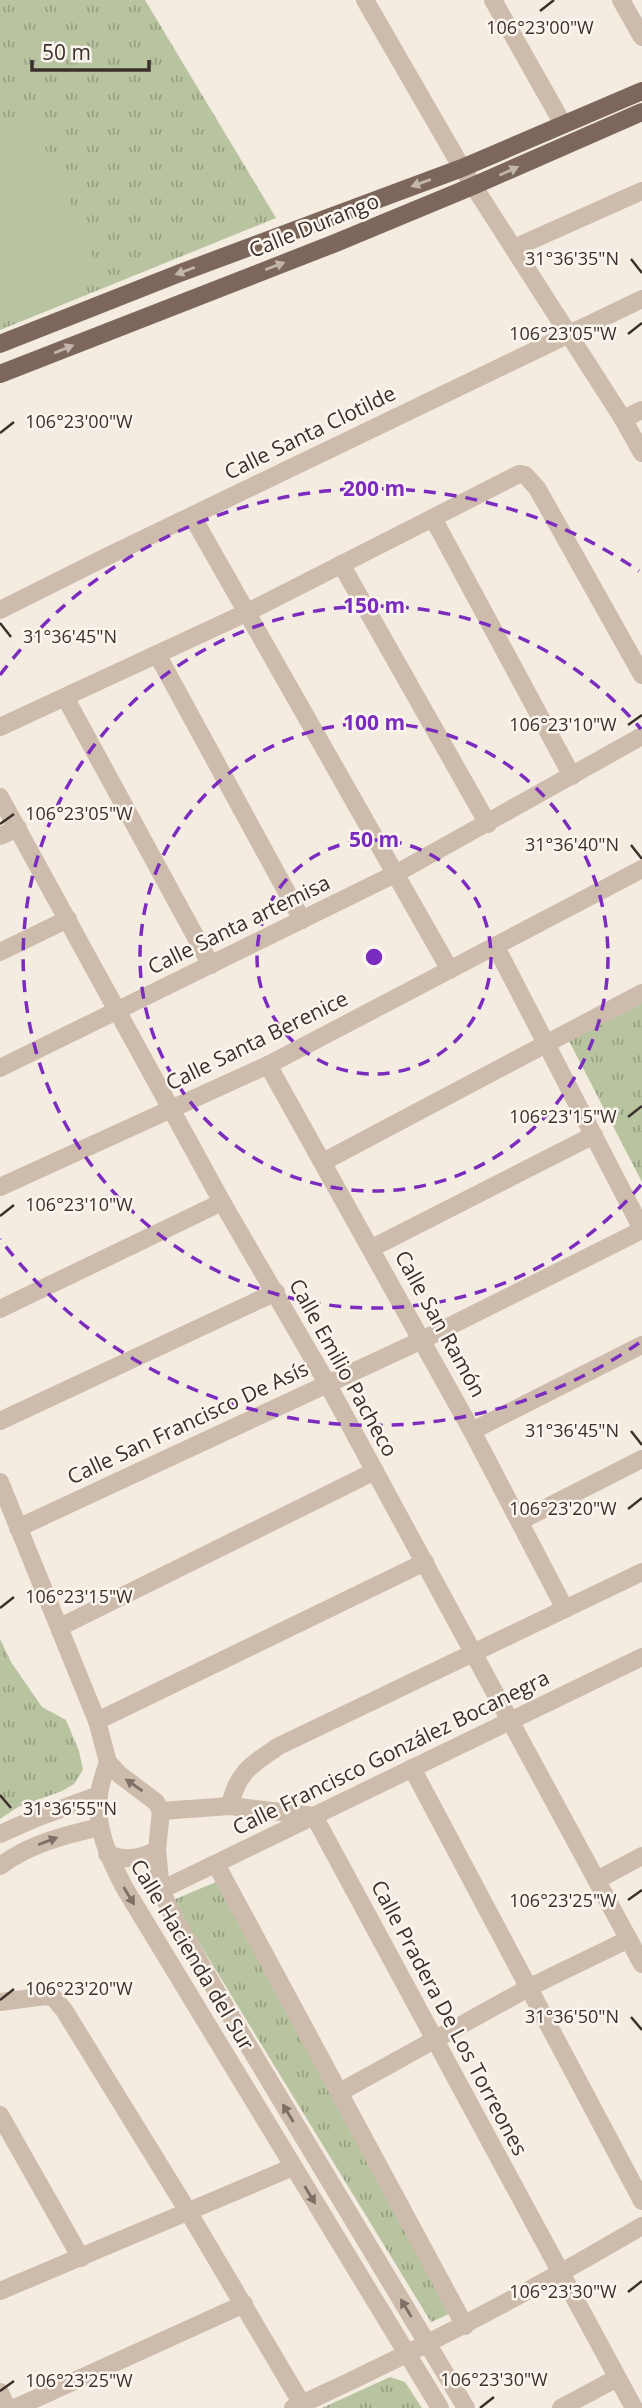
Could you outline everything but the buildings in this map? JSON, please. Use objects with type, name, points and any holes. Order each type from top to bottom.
[{"type":"main road","name":"Calle Durango","points":[[0,344],[193,268],[462,168],[642,91]]},
{"type":"main road","name":"Calle Durango","points":[[0,374],[333,244],[642,112]]},
{"type":"street","points":[[365,0],[473,186],[623,419],[642,453]]},
{"type":"street","points":[[494,0],[563,124]]},
{"type":"street","points":[[621,0],[642,37]]},
{"type":"street","points":[[514,248],[642,191]]},
{"type":"street","name":"Calle Santa Clotilde","points":[[0,610],[642,299]]},
{"type":"street","points":[[623,419],[642,410]]},
{"type":"street","points":[[0,727],[248,612],[513,476],[525,475],[537,488],[642,675]]},
{"type":"street","points":[[192,516],[450,970]]},
{"type":"street","points":[[433,518],[572,776]]},
{"type":"street","points":[[341,564],[488,824]]},
{"type":"street","points":[[157,654],[302,920]]},
{"type":"street","points":[[65,697],[211,965]]},
{"type":"street","name":"Calle Santa artemisa","points":[[0,1068],[397,873],[642,736]]},
{"type":"street","name":"Calle Emilio Pacheco","points":[[0,797],[222,1202],[327,1383],[642,1964]]},
{"type":"street","points":[[0,836],[18,828]]},
{"type":"street","name":"Calle Santa Berenice","points":[[0,1187],[268,1065],[642,869]]},
{"type":"street","points":[[0,952],[68,919]]},
{"type":"street","points":[[496,947],[642,1229]]},
{"type":"street","points":[[323,1162],[642,993]]},
{"type":"street","name":"Calle San Ramón","points":[[268,1065],[472,1431],[565,1609]]},
{"type":"street","points":[[372,1248],[594,1135]]},
{"type":"street","points":[[0,1309],[222,1202]]},
{"type":"street","name":"Calle San Francisco De Asís","points":[[18,1528],[422,1340],[642,1229]]},
{"type":"street","points":[[0,1421],[276,1292]]},
{"type":"street","points":[[472,1431],[642,1345]]},
{"type":"street","points":[[520,1521],[642,1459]]},
{"type":"street","points":[[60,1627],[375,1471]]},
{"type":"street","points":[[0,1482],[97,1721],[108,1762],[120,1776],[149,1795],[161,1811],[230,1806],[314,1816]]},
{"type":"street","points":[[97,1721],[425,1562]]},
{"type":"street","points":[[230,1806],[234,1785],[244,1773],[279,1746],[642,1572]]},
{"type":"street","name":"Calle Francisco González Bocanegra","points":[[161,1890],[642,1657]]},
{"type":"street","name":"Calle Hacienda del Sur","points":[[108,1762],[99,1795],[100,1827],[107,1854],[128,1895],[440,2408]]},
{"type":"street","points":[[412,1768],[642,2201]]},
{"type":"street","points":[[0,1834],[99,1795]]},
{"type":"street","name":"Calle Hacienda del Sur","points":[[161,1811],[157,1850],[161,1890],[227,2010],[466,2408]]},
{"type":"street","name":"Calle Pradera De Los Torreones","points":[[314,1816],[634,2408]]},
{"type":"street","points":[[0,1866],[12,1857],[54,1838],[100,1827]]},
{"type":"street","points":[[107,1854],[132,1859],[157,1850]]},
{"type":"street","points":[[597,1880],[642,1856]]},
{"type":"street","points":[[216,1864],[465,2326]]},
{"type":"street","points":[[340,2092],[530,1987],[629,1939]]},
{"type":"street","points":[[0,2002],[46,1996],[58,2002],[244,2304],[297,2406],[465,2326],[642,2226]]},
{"type":"street","points":[[0,2115],[81,2258]]},
{"type":"street","points":[[0,2291],[293,2167]]},
{"type":"street","points":[[15,2408],[244,2304]]},
{"type":"street","points":[[561,2408],[617,2378]]},
{"type":"street","points":[[0,2392],[7,2408]]},
{"type":"green space","points":[[0,0],[145,0],[276,218],[0,330]]},
{"type":"green space","points":[[30,113],[103,280],[0,325],[0,126]]},
{"type":"green space","points":[[642,1003],[642,1182],[569,1041]]},
{"type":"green space","points":[[0,1639],[11,1662],[42,1707],[66,1720],[79,1751],[83,1770],[74,1784],[18,1807],[0,1819]]},
{"type":"green space","points":[[216,1882],[449,2314],[431,2322],[173,1900]]},
{"type":"green space","points":[[390,2377],[405,2382],[422,2408],[322,2408]]}]
